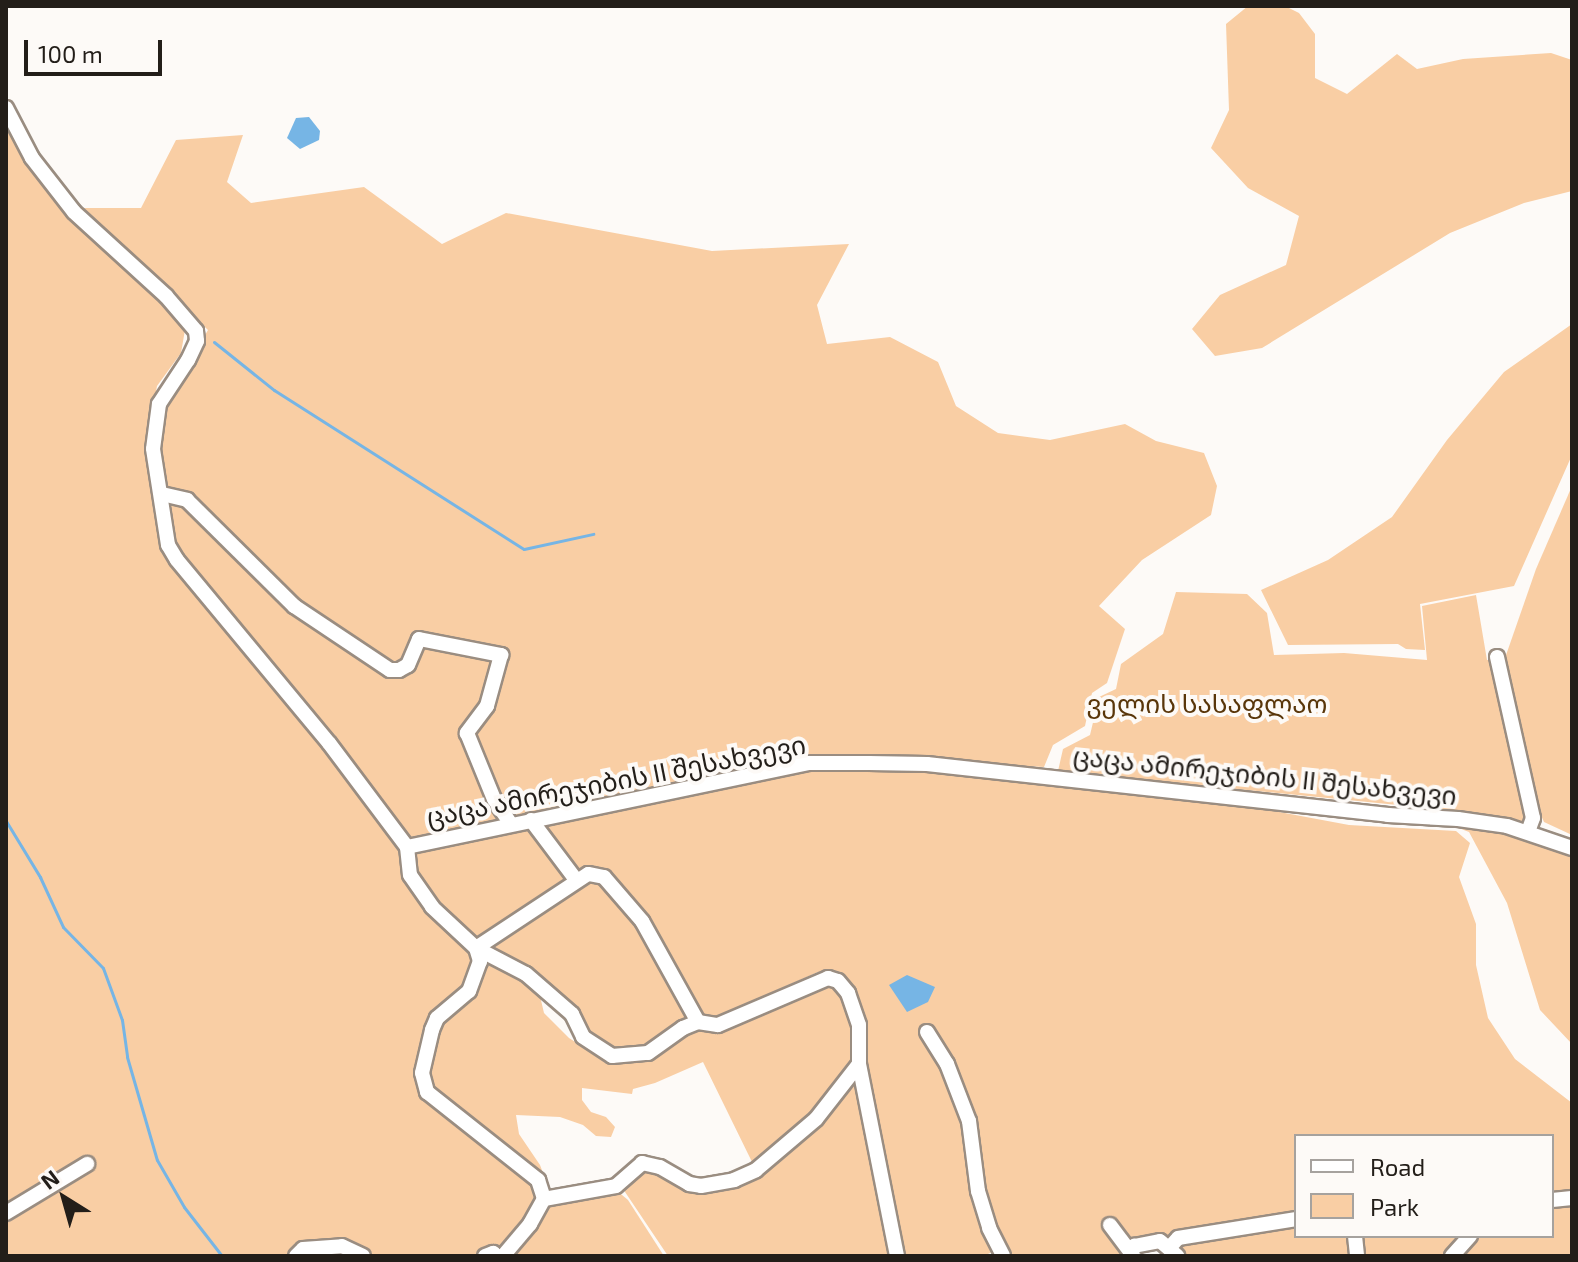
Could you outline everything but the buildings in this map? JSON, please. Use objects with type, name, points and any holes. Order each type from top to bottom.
[{"type":"street","name":"ცაცა ამირეჯიბის II შესახვევი","points":[[6,108],[46,180],[74,212],[190,322],[197,341],[159,404],[153,449],[162,494],[164,528],[177,560],[329,743],[407,847],[809,763],[869,763],[927,764],[1388,815],[1458,819],[1528,832],[1572,848]]},
{"type":"street","points":[[162,494],[187,500],[294,606],[390,670],[399,670],[408,665],[419,639],[501,655],[487,706],[467,733],[494,799],[511,824]]},
{"type":"street","points":[[1497,657],[1533,818],[1528,832]]},
{"type":"street","points":[[531,820],[577,881]]},
{"type":"street","points":[[407,847],[410,875],[425,896],[476,948],[526,974],[572,1014],[583,1037],[612,1056],[648,1053],[683,1028],[698,1022],[718,1025],[828,978],[838,981],[848,993],[859,1025],[859,1064],[897,1256]]},
{"type":"street","points":[[476,948],[588,874],[604,877],[642,921],[698,1022]]},
{"type":"street","points":[[476,948],[480,961],[475,982],[437,1018],[422,1073],[427,1092],[538,1180],[544,1199],[530,1224],[503,1256]]},
{"type":"street","points":[[927,1032],[947,1064],[965,1109],[978,1191],[989,1228],[1003,1256]]},
{"type":"street","points":[[544,1199],[616,1186],[642,1163],[660,1167],[689,1184],[701,1186],[734,1180],[756,1170],[816,1119],[859,1064]]},
{"type":"street","points":[[6,1213],[87,1164]]},
{"type":"street","points":[[1132,1255],[1134,1246],[1148,1241],[1160,1241],[1173,1252],[1178,1238],[1294,1219]]},
{"type":"street","points":[[1110,1225],[1132,1255]]},
{"type":"street","points":[[1452,1256],[1468,1238]]},
{"type":"street","points":[[296,1256],[303,1249],[342,1246],[363,1256]]},
{"type":"street","points":[[485,1256],[493,1253],[497,1256]]},
{"type":"green space","points":[[1248,6],[1285,6],[1299,13],[1315,34],[1315,78],[1347,94],[1397,54],[1417,69],[1463,59],[1551,53],[1572,60],[1572,191],[1524,203],[1450,233],[1262,348],[1215,356],[1192,329],[1220,295],[1286,265],[1299,216],[1248,188],[1211,148],[1229,110],[1226,24]]},
{"type":"green space","points":[[6,124],[33,170],[75,221],[173,312],[185,330],[181,353],[157,386],[145,452],[156,490],[157,527],[175,569],[270,676],[400,845],[404,868],[471,949],[472,981],[427,1027],[419,1056],[418,1079],[530,1179],[539,1194],[537,1206],[502,1256],[6,1256]]},
{"type":"green space","points":[[243,135],[227,182],[251,203],[364,187],[442,244],[506,213],[712,251],[849,244],[817,305],[827,344],[890,337],[938,362],[956,406],[998,433],[1050,440],[1125,424],[1156,441],[1204,453],[1217,486],[1211,515],[1142,560],[1099,606],[1125,629],[1107,683],[1092,693],[1085,726],[1053,745],[1044,767],[815,755],[782,758],[409,841],[172,542],[159,460],[159,432],[164,406],[208,330],[79,208],[141,208],[176,140]]},
{"type":"green space","points":[[1572,324],[1572,455],[1514,586],[1420,604],[1425,650],[1406,649],[1398,644],[1288,645],[1261,590],[1328,560],[1392,517],[1447,440],[1504,372]]},
{"type":"green space","points":[[1572,486],[1572,835],[1544,822],[1536,804],[1525,771],[1505,658],[1536,569]]},
{"type":"green space","name":"ველის სასაფლაო","points":[[1176,592],[1247,594],[1267,613],[1274,655],[1344,653],[1427,660],[1422,606],[1476,595],[1487,660],[1496,660],[1523,808],[1523,836],[1572,851],[1572,1044],[1540,1010],[1507,903],[1469,832],[1438,820],[1438,809],[1058,771],[1063,749],[1090,735],[1099,697],[1116,689],[1121,664],[1163,634]]},
{"type":"green space","points":[[810,767],[947,769],[1252,807],[1349,825],[1456,831],[1470,843],[1459,877],[1476,924],[1476,965],[1488,1018],[1515,1059],[1572,1103],[1572,1194],[1554,1196],[1554,1134],[1294,1134],[1294,1217],[1170,1241],[1127,1256],[1006,1256],[992,1223],[956,1095],[994,1251],[984,1256],[900,1256],[863,1062],[862,1023],[830,973],[818,972],[650,1046],[611,1052],[591,1040],[575,1011],[485,951],[432,901],[415,875],[412,851]]},
{"type":"green space","points":[[483,965],[500,967],[524,979],[540,996],[544,1013],[569,1038],[608,1063],[648,1057],[688,1029],[827,982],[838,985],[855,1027],[856,1062],[813,1118],[754,1166],[703,1062],[633,1089],[632,1094],[582,1088],[582,1100],[591,1112],[606,1117],[615,1127],[611,1137],[596,1136],[583,1125],[560,1117],[516,1115],[519,1134],[540,1165],[550,1191],[545,1191],[437,1100],[425,1072],[438,1021]]},
{"type":"green space","points":[[859,1074],[895,1256],[668,1256],[621,1186],[641,1167],[688,1187],[735,1181]]},
{"type":"green space","points":[[615,1189],[628,1200],[664,1256],[507,1256],[545,1205]]},
{"type":"green space","points":[[1572,1202],[1572,1256],[1458,1256],[1476,1238],[1554,1238],[1554,1204]]},
{"type":"green space","points":[[1294,1223],[1294,1238],[1350,1238],[1352,1256],[1183,1256],[1180,1241]]},
{"type":"green space","points":[[1358,1238],[1462,1238],[1456,1248],[1443,1256],[1360,1256]]},
{"type":"water","points":[[309,117],[320,131],[319,140],[300,149],[287,138],[296,118]]},
{"type":"water","points":[[907,975],[935,987],[928,1002],[907,1012],[889,985]]},
{"type":"waterway","points":[[214,342],[274,390],[524,549],[593,534]]},
{"type":"waterway","points":[[6,821],[40,877],[63,927],[103,968],[122,1020],[127,1057],[157,1160],[184,1207],[222,1256]]}]
